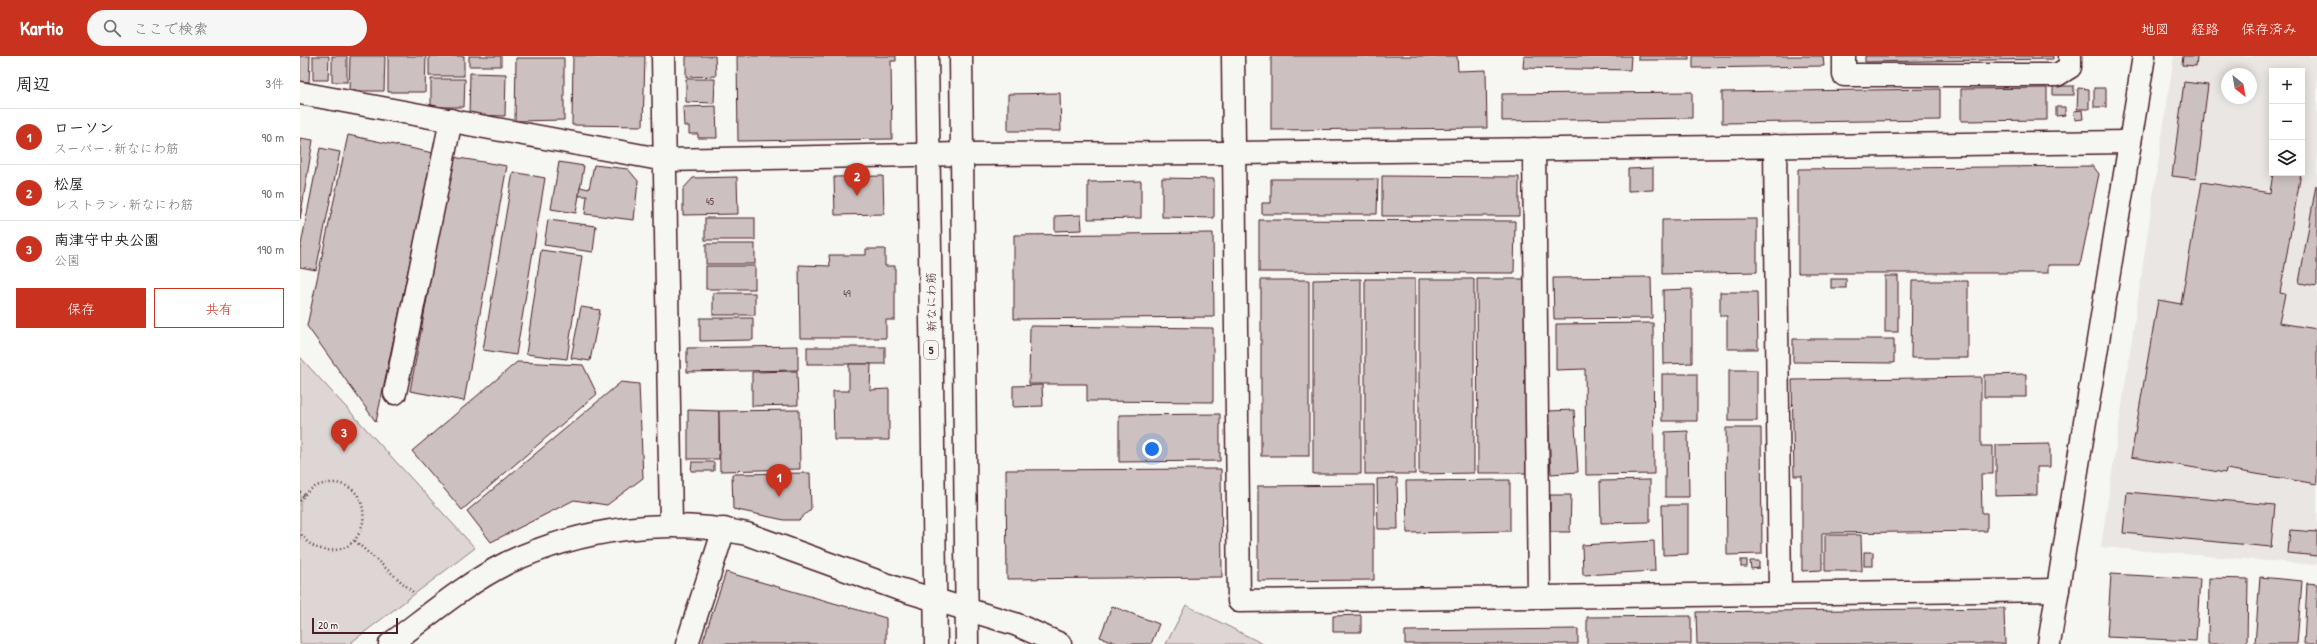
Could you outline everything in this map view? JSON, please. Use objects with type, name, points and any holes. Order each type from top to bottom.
[{"type":"street","points":[[663,56],[671,525]]},
{"type":"street","name":"新なにわ筋","points":[[927,56],[936,644]]},
{"type":"street","points":[[961,56],[967,644]]},
{"type":"street","points":[[1233,56],[1239,601],[2058,590]]},
{"type":"street","points":[[1844,56],[1844,75],[2057,75],[2070,67],[2070,56]]},
{"type":"street","points":[[2049,644],[2144,56]]},
{"type":"street","points":[[300,93],[665,160],[928,156],[962,154],[1234,153],[2130,142]]},
{"type":"street","points":[[395,393],[452,120]]},
{"type":"street","points":[[1775,146],[1780,594]]},
{"type":"street","points":[[1534,149],[1539,597]]},
{"type":"street","points":[[390,644],[463,589],[507,564],[562,542],[642,526],[671,525],[724,529],[754,536],[896,588],[1015,624],[1060,644]]},
{"type":"street","points":[[688,644],[724,529]]},
{"type":"path","points":[[300,501],[313,487],[325,483],[336,483],[348,488],[357,495],[362,505],[364,517],[362,528],[355,541],[338,550],[328,551],[317,548],[308,543],[300,532]]},
{"type":"path","points":[[300,492],[304,496]]},
{"type":"path","points":[[355,541],[415,594],[431,614]]},
{"type":"shaded area","points":[[2174,56],[2317,56],[2317,565],[2101,547]]},
{"type":"shaded area","points":[[300,357],[475,548],[349,644],[300,644]]},
{"type":"shaded area","points":[[1186,605],[1263,644],[1166,644]]},
{"type":"building","points":[[300,56],[310,56],[309,82],[300,82]]},
{"type":"building","points":[[313,56],[329,56],[328,80],[313,80]]},
{"type":"building","points":[[332,56],[347,56],[347,82],[332,82]]},
{"type":"building","points":[[350,56],[385,56],[384,91],[349,91]]},
{"type":"building","points":[[388,56],[426,56],[425,92],[388,92]]},
{"type":"building","points":[[429,56],[464,56],[464,76],[429,76]]},
{"type":"building","points":[[469,56],[501,56],[501,66],[469,66]]},
{"type":"building","points":[[573,56],[645,56],[643,126],[572,125]]},
{"type":"building","points":[[686,56],[715,56],[716,76],[686,77]]},
{"type":"building","points":[[737,56],[896,56],[896,61],[891,61],[892,139],[738,141]]},
{"type":"building","points":[[1271,56],[1457,56],[1458,71],[1486,70],[1487,128],[1271,130]]},
{"type":"building","points":[[1524,56],[1631,56],[1630,70],[1523,68]]},
{"type":"building","points":[[1638,56],[1689,56],[1689,60],[1638,60]]},
{"type":"building","points":[[1693,56],[1823,56],[1824,66],[1693,68]]},
{"type":"building","points":[[1865,56],[2053,56],[2053,59],[1865,62]]},
{"type":"building","points":[[2183,56],[2197,56],[2196,66],[2182,65]]},
{"type":"building","points":[[516,58],[564,58],[564,120],[515,121]]},
{"type":"building","points":[[470,73],[506,74],[505,116],[469,115]]},
{"type":"building","points":[[431,79],[465,79],[464,107],[431,107]]},
{"type":"building","points":[[686,79],[715,79],[714,103],[686,102]]},
{"type":"building","points":[[2184,82],[2208,85],[2196,179],[2172,176]]},
{"type":"building","points":[[2053,86],[2074,86],[2074,95],[2053,95]]},
{"type":"building","points":[[2047,88],[2047,120],[1961,121],[1961,89]]},
{"type":"building","points":[[2078,88],[2089,89],[2089,109],[2077,109]]},
{"type":"building","points":[[2094,88],[2106,88],[2106,107],[2094,107]]},
{"type":"building","points":[[1940,89],[1940,120],[1722,123],[1722,92]]},
{"type":"building","points":[[1692,92],[1692,118],[1502,121],[1502,94]]},
{"type":"building","points":[[1060,93],[1061,131],[1008,131],[1008,94]]},
{"type":"building","points":[[716,106],[717,138],[698,138],[698,134],[689,134],[689,126],[684,126],[683,107]]},
{"type":"building","points":[[2056,107],[2065,107],[2065,115],[2056,116]]},
{"type":"building","points":[[2082,110],[2083,119],[2075,120],[2074,111]]},
{"type":"building","points":[[348,135],[433,153],[376,422],[307,326]]},
{"type":"building","points":[[300,138],[313,140],[300,219]]},
{"type":"building","points":[[320,148],[340,152],[316,270],[300,267],[300,250]]},
{"type":"building","points":[[453,157],[507,166],[464,401],[410,391]]},
{"type":"building","points":[[559,162],[584,166],[576,213],[551,209]]},
{"type":"building","points":[[594,165],[628,169],[638,181],[634,220],[585,214],[587,196],[579,196],[580,187],[589,189]]},
{"type":"building","points":[[2093,166],[2099,174],[2080,265],[2048,265],[2048,273],[1798,273],[1798,169]]},
{"type":"building","points":[[1653,168],[1653,190],[1628,191],[1628,169]]},
{"type":"building","points":[[513,172],[545,178],[516,355],[483,350]]},
{"type":"building","points":[[883,176],[884,214],[835,215],[834,177]]},
{"type":"building","points":[[1382,176],[1519,177],[1519,216],[1382,216]]},
{"type":"building","points":[[2273,176],[2300,176],[2280,293],[2285,294],[2279,323],[2317,329],[2317,484],[2226,469],[2225,473],[2131,457],[2158,300],[2181,304],[2202,182],[2270,193]]},
{"type":"building","points":[[737,177],[738,214],[683,215],[683,189],[693,178]]},
{"type":"building","points":[[1162,178],[1214,179],[1214,218],[1162,217]]},
{"type":"building","points":[[1271,179],[1378,179],[1377,214],[1262,214],[1262,203],[1271,203]]},
{"type":"building","points":[[1141,181],[1141,218],[1088,219],[1088,182]]},
{"type":"building","points":[[2316,185],[2317,186],[2317,286],[2299,283]]},
{"type":"building","points":[[1081,215],[1082,230],[1055,231],[1055,216]]},
{"type":"building","points":[[705,218],[755,218],[755,240],[705,240]]},
{"type":"building","points":[[1757,219],[1757,272],[1662,274],[1662,220]]},
{"type":"building","points":[[548,220],[596,226],[593,252],[544,245]]},
{"type":"building","points":[[1259,220],[1515,221],[1514,273],[1259,272]]},
{"type":"building","points":[[1213,233],[1214,317],[1014,319],[1014,235]]},
{"type":"building","points":[[706,244],[755,244],[755,264],[706,264]]},
{"type":"building","points":[[866,249],[885,249],[885,266],[895,266],[895,320],[886,320],[886,338],[800,338],[799,265],[830,266],[829,255],[866,255]]},
{"type":"building","points":[[541,250],[582,256],[567,359],[526,354]]},
{"type":"building","points":[[706,266],[755,266],[755,289],[706,289]]},
{"type":"building","points":[[1885,276],[1898,276],[1898,332],[1885,332]]},
{"type":"building","points":[[1651,277],[1652,318],[1554,319],[1553,278]]},
{"type":"building","points":[[1361,279],[1361,474],[1313,474],[1313,280]]},
{"type":"building","points":[[1365,279],[1415,279],[1415,474],[1365,474]]},
{"type":"building","points":[[1419,279],[1474,279],[1474,473],[1419,474]]},
{"type":"building","points":[[1477,279],[1526,279],[1526,473],[1478,473]]},
{"type":"building","points":[[1831,279],[1846,279],[1846,288],[1831,288]]},
{"type":"building","points":[[1261,280],[1309,280],[1309,456],[1261,456]]},
{"type":"building","points":[[1912,281],[1968,281],[1968,358],[1911,358]]},
{"type":"building","points":[[1692,289],[1692,363],[1664,364],[1663,290]]},
{"type":"building","points":[[1720,292],[1757,292],[1758,349],[1727,349],[1727,316],[1720,316]]},
{"type":"building","points":[[713,293],[755,293],[755,315],[713,315]]},
{"type":"building","points":[[581,307],[600,310],[590,361],[571,358]]},
{"type":"building","points":[[700,318],[753,318],[753,340],[700,341]]},
{"type":"building","points":[[1653,323],[1654,474],[1586,475],[1585,369],[1556,370],[1556,324]]},
{"type":"building","points":[[1030,326],[1213,328],[1213,402],[1087,401],[1087,384],[1029,384]]},
{"type":"building","points":[[1793,339],[1894,339],[1894,363],[1793,362]]},
{"type":"building","points":[[798,346],[798,370],[687,372],[687,348]]},
{"type":"building","points":[[807,347],[885,347],[885,364],[807,364]]},
{"type":"building","points":[[517,362],[583,365],[597,394],[462,510],[412,451]]},
{"type":"building","points":[[849,364],[871,364],[870,390],[889,389],[889,440],[834,440],[833,391],[849,391]]},
{"type":"building","points":[[1729,370],[1757,370],[1757,421],[1729,421]]},
{"type":"building","points":[[797,371],[798,405],[752,406],[752,372]]},
{"type":"building","points":[[1662,374],[1697,374],[1697,421],[1662,421]]},
{"type":"building","points":[[2026,374],[2026,397],[1984,397],[1984,375]]},
{"type":"building","points":[[1981,377],[1981,446],[1993,446],[1993,474],[1981,474],[1982,513],[1987,513],[1987,531],[1822,533],[1822,570],[1802,571],[1802,476],[1794,476],[1792,380]]},
{"type":"building","points":[[621,382],[639,384],[643,478],[607,505],[574,500],[491,542],[467,511]]},
{"type":"building","points":[[1042,385],[1043,406],[1013,407],[1013,386]]},
{"type":"building","points":[[688,410],[719,411],[719,459],[688,459]]},
{"type":"building","points":[[799,410],[800,469],[720,471],[719,411]]},
{"type":"building","points":[[1574,410],[1578,472],[1551,474],[1548,411]]},
{"type":"building","points":[[1220,414],[1220,461],[1119,462],[1119,415]]},
{"type":"building","points":[[1726,428],[1761,428],[1762,554],[1727,555]]},
{"type":"building","points":[[1688,431],[1689,497],[1665,497],[1665,432]]},
{"type":"building","points":[[2050,444],[2050,467],[2037,467],[2037,495],[1996,496],[1996,445]]},
{"type":"building","points":[[692,462],[714,462],[714,471],[691,471]]},
{"type":"building","points":[[1221,469],[1222,577],[1007,579],[1006,470]]},
{"type":"building","points":[[810,473],[811,509],[799,520],[784,520],[733,509],[732,474]]},
{"type":"building","points":[[1397,478],[1398,529],[1378,529],[1377,479]]},
{"type":"building","points":[[1510,480],[1510,531],[1407,533],[1406,481]]},
{"type":"building","points":[[1650,480],[1650,522],[1601,523],[1600,481]]},
{"type":"building","points":[[1374,485],[1374,580],[1258,581],[1258,486]]},
{"type":"building","points":[[2127,492],[2275,505],[2271,547],[2123,533]]},
{"type":"building","points":[[1550,495],[1571,495],[1570,532],[1550,532]]},
{"type":"building","points":[[1662,505],[1688,505],[1688,554],[1663,555]]},
{"type":"building","points":[[2290,530],[2317,532],[2317,556],[2288,553]]},
{"type":"building","points":[[1825,535],[1861,535],[1862,571],[1825,571]]},
{"type":"building","points":[[1654,541],[1655,571],[1583,575],[1582,545]]},
{"type":"building","points":[[1864,552],[1873,552],[1873,566],[1864,566]]},
{"type":"building","points":[[1741,560],[1747,560],[1747,567],[1741,567]]},
{"type":"building","points":[[1750,561],[1759,561],[1759,568],[1751,569]]},
{"type":"building","points":[[726,572],[886,618],[886,644],[702,644]]},
{"type":"building","points":[[2111,574],[2200,579],[2196,641],[2107,637]]},
{"type":"building","points":[[2260,577],[2302,581],[2297,644],[2255,644]]},
{"type":"building","points":[[2209,578],[2248,579],[2247,644],[2208,644]]},
{"type":"building","points":[[2307,583],[2317,584],[2317,644],[2304,644]]},
{"type":"building","points":[[1112,606],[1159,624],[1151,644],[1119,644],[1100,637]]},
{"type":"building","points":[[2004,608],[2005,644],[1697,644],[1696,612]]},
{"type":"building","points":[[1361,615],[1361,632],[1333,632],[1333,616]]},
{"type":"building","points":[[1691,616],[1691,644],[1587,644],[1587,617]]},
{"type":"building","points":[[1578,629],[1578,644],[1405,644],[1405,631]]},
{"type":"place","name":"松屋","points":[[857,196]]},
{"type":"place","name":"南津守中央公園","points":[[344,452]]},
{"type":"place","name":"ローソン","points":[[779,497]]}]
